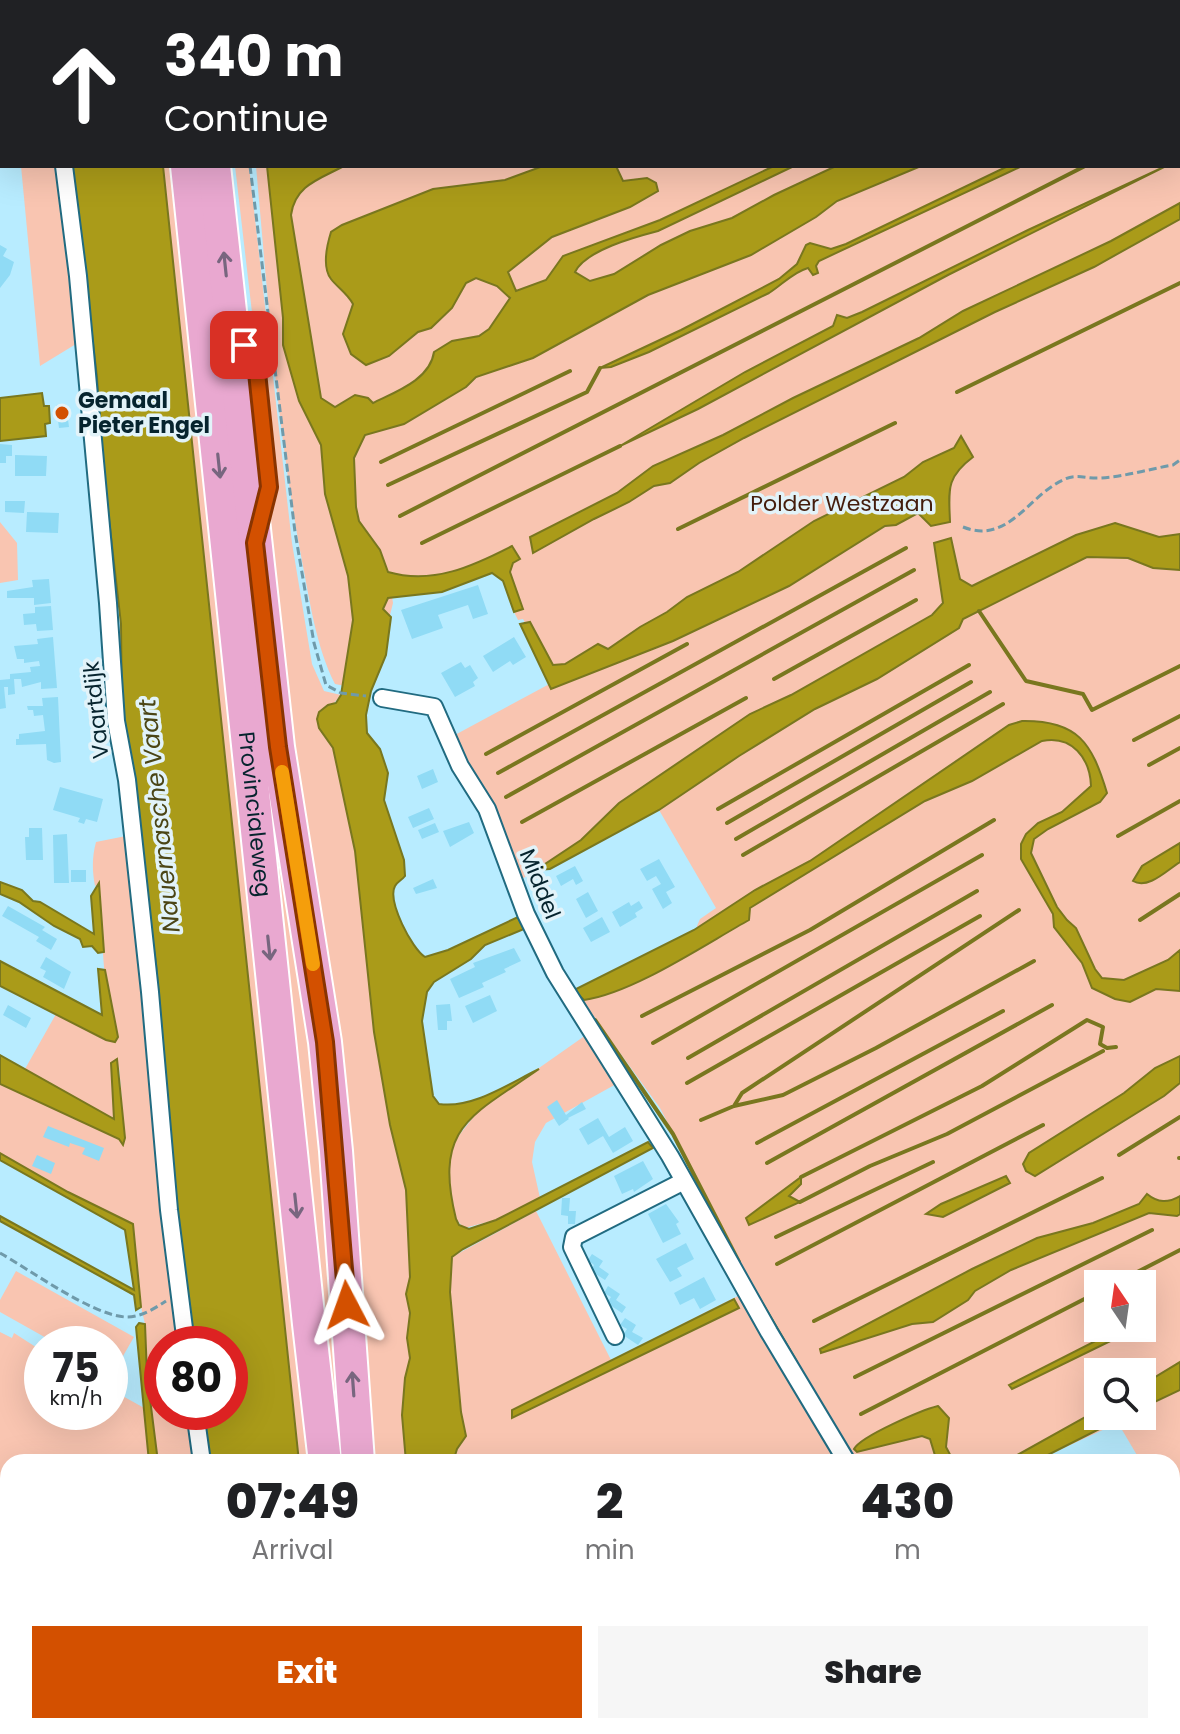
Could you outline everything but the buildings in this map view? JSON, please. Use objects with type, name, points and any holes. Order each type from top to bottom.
[{"type":"highway","name":"Provincialeweg","points":[[187,168],[324,1454]]},
{"type":"highway","name":"Provincialeweg","points":[[214,168],[278,747],[325,1042],[336,1151],[357,1454]]},
{"type":"street","name":"Vaartdijk","points":[[64,168],[107,588],[116,721],[127,780],[184,1326]]},
{"type":"street","name":"Middel","points":[[382,698],[434,707],[460,766],[487,809],[526,914],[555,973],[684,1181],[842,1454]]},
{"type":"street","points":[[615,1336],[572,1247],[574,1237],[684,1181]]},
{"type":"street","points":[[198,1430],[201,1454]]},
{"type":"path","points":[[250,168],[295,532],[321,669],[326,685],[341,693],[382,698]]},
{"type":"path","points":[[963,527],[979,533],[1001,527],[1061,480],[1076,475],[1098,478],[1173,465],[1180,460]]},
{"type":"path","points":[[0,1253],[102,1312],[127,1317],[151,1311],[179,1293]]},
{"type":"green space","points":[[21,168],[56,168],[76,344],[40,366]]},
{"type":"green space","points":[[163,168],[178,168],[312,1454],[298,1454]]},
{"type":"green space","points":[[235,168],[249,168],[292,543],[312,664],[324,691],[341,695],[333,704],[333,748],[355,851],[374,1032],[390,1125],[406,1190],[410,1277],[406,1294],[410,1313],[407,1338],[410,1358],[402,1415],[405,1454],[368,1454],[284,719],[266,537],[272,485]]},
{"type":"green space","name":"Polder Westzaan","points":[[256,168],[1180,168],[1180,1454],[1136,1454],[1122,1430],[1156,1430],[1156,1358],[1084,1358],[1084,1430],[1103,1430],[1050,1454],[850,1454],[805,1376],[797,1372],[660,1108],[578,995],[637,968],[701,933],[697,926],[700,919],[716,908],[659,810],[589,838],[520,880],[453,736],[555,681],[523,619],[518,620],[514,612],[518,611],[496,567],[391,590],[393,603],[371,691],[335,684],[314,624],[286,463]]},
{"type":"green space","points":[[0,522],[17,543],[18,580],[0,583]]},
{"type":"green space","points":[[254,627],[303,973],[348,1454],[332,1454],[285,1012]]},
{"type":"green space","points":[[126,836],[178,1326],[145,1326],[133,1224],[0,1153],[0,1084],[119,1139],[123,1144],[125,1138],[119,1066],[114,1119],[25,1069],[56,1014],[105,1040],[117,1031],[108,995],[98,884],[95,886],[93,864],[96,842]]},
{"type":"green space","points":[[586,1035],[618,1083],[546,1123],[535,1142],[532,1162],[540,1198],[496,1220],[464,1228],[456,1219],[448,1173],[453,1143],[479,1110]]},
{"type":"green space","points":[[536,1211],[611,1360],[738,1296],[832,1454],[456,1454],[466,1436],[450,1292],[452,1257]]},
{"type":"green space","points":[[16,1271],[114,1326],[25,1326],[0,1312],[0,1300]]},
{"type":"green space","points":[[0,1332],[12,1338],[14,1333],[24,1339],[24,1430],[128,1430],[128,1399],[144,1408],[144,1430],[191,1430],[194,1454],[0,1454]]},
{"type":"green space","points":[[128,1334],[134,1337],[128,1347]]},
{"type":"water","name":"Nauernasche Vaart","points":[[72,168],[163,168],[298,1454],[207,1454],[204,1430],[248,1430],[248,1326],[190,1326],[156,964],[122,720],[121,624],[103,467],[97,377]]},
{"type":"water","points":[[267,168],[340,168],[303,190],[293,205],[291,215],[321,398],[335,407],[355,395],[368,398],[373,403],[410,384],[426,370],[434,352],[452,341],[479,336],[489,329],[510,298],[497,286],[476,278],[466,283],[452,308],[431,328],[418,332],[389,356],[366,365],[351,354],[343,334],[353,304],[328,274],[326,262],[331,232],[342,225],[433,189],[505,180],[538,168],[617,168],[623,181],[647,178],[656,183],[658,191],[630,207],[552,237],[508,272],[516,291],[546,280],[563,256],[660,220],[770,168],[790,168],[658,231],[600,251],[589,257],[575,272],[590,281],[614,274],[661,245],[690,231],[732,218],[832,168],[916,168],[837,201],[751,255],[648,295],[533,358],[476,377],[466,387],[404,424],[365,435],[354,458],[359,521],[380,550],[388,572],[437,575],[467,566],[512,546],[520,559],[513,563],[510,572],[523,609],[514,612],[503,581],[492,573],[442,592],[388,598],[383,609],[391,617],[386,655],[371,691],[366,715],[367,733],[380,749],[388,773],[384,800],[404,860],[405,876],[395,886],[394,902],[414,945],[425,957],[448,950],[518,917],[524,929],[485,945],[471,959],[434,982],[427,992],[422,1021],[433,1096],[439,1104],[452,1105],[478,1099],[539,1069],[477,1113],[454,1143],[450,1188],[456,1219],[459,1225],[469,1229],[496,1220],[648,1142],[653,1148],[452,1257],[450,1292],[466,1436],[455,1454],[405,1454],[402,1415],[410,1358],[407,1338],[410,1313],[406,1294],[410,1277],[406,1190],[390,1125],[374,1032],[355,851],[333,748],[319,728],[317,719],[319,712],[336,703],[341,695],[353,620],[348,576],[325,494],[321,445],[299,401],[283,345]]},
{"type":"water","points":[[1004,168],[1018,168],[819,261],[816,266],[818,273],[813,275],[808,268],[803,270],[769,293],[649,352],[611,367],[600,368],[779,279],[797,264],[806,245],[810,243],[831,249]]},
{"type":"water","points":[[1162,168],[948,275],[698,409],[620,446],[745,372],[833,326],[837,315],[847,318],[862,312]]},
{"type":"water","points":[[1180,203],[1180,219],[1094,267],[995,312],[744,438],[670,483],[654,486],[533,553],[530,537],[617,493],[653,466],[723,435],[919,338],[963,311],[1111,241]]},
{"type":"water","points":[[42,393],[44,406],[49,406],[50,423],[45,424],[46,436],[0,441],[0,398]]},
{"type":"water","points":[[961,436],[973,457],[953,479],[950,522],[931,526],[918,513],[896,525],[885,526],[789,586],[673,641],[551,689],[520,624],[530,622],[553,665],[565,664],[598,644],[608,649],[687,597],[738,572],[814,521],[904,477],[923,462],[954,448]]},
{"type":"water","points":[[1115,523],[1159,537],[1180,534],[1180,570],[1153,568],[1128,558],[1087,557],[963,619],[959,628],[877,679],[815,709],[659,810],[550,869],[536,870],[581,840],[619,803],[750,714],[791,695],[932,615],[943,603],[934,543],[951,538],[960,579],[972,586],[1076,535]]},
{"type":"water","points":[[1022,721],[1057,725],[1080,738],[1095,761],[1107,793],[1100,802],[1034,839],[1031,853],[1057,907],[1076,928],[1102,978],[1124,980],[1168,960],[1180,950],[1180,991],[1156,989],[1130,1002],[1092,988],[1082,963],[1054,927],[1053,914],[1021,859],[1021,844],[1026,834],[1038,823],[1062,812],[1091,786],[1083,758],[1070,745],[1053,740],[1042,741],[972,781],[925,801],[750,908],[749,920],[668,967],[603,996],[584,1000],[574,990],[694,930],[755,890],[810,861],[1009,725]]},
{"type":"water","points":[[1180,843],[1180,862],[1151,881],[1133,881],[1142,866]]},
{"type":"water","points":[[0,882],[22,890],[33,901],[40,902],[94,934],[91,896],[99,883],[104,952],[98,953],[92,946],[83,947],[80,939],[0,894]]},
{"type":"water","points":[[0,961],[102,1015],[98,969],[105,970],[118,1037],[115,1042],[0,986]]},
{"type":"water","points":[[0,1055],[114,1119],[111,1063],[117,1059],[125,1138],[123,1145],[119,1139],[0,1084]]},
{"type":"water","points":[[1180,1056],[1180,1083],[1164,1096],[1035,1176],[1026,1171],[1023,1164],[1029,1153],[1124,1093],[1155,1068]]},
{"type":"water","points":[[0,1153],[133,1224],[141,1307],[136,1310],[134,1295],[0,1221],[0,1216],[134,1290],[125,1230],[0,1160]]},
{"type":"water","points":[[1006,1176],[1010,1183],[943,1217],[926,1214],[941,1204]]},
{"type":"water","points":[[801,1177],[801,1184],[789,1196],[800,1202],[749,1225],[746,1218]]},
{"type":"water","points":[[1147,1194],[1163,1201],[1180,1196],[1180,1214],[1149,1213],[1011,1270],[975,1291],[968,1300],[933,1322],[912,1324],[821,1353],[820,1349],[972,1269],[1037,1238],[1093,1223],[1139,1204]]},
{"type":"water","points":[[734,1299],[739,1308],[512,1418],[512,1410]]},
{"type":"water","points":[[139,1323],[145,1324],[144,1410],[136,1327]]},
{"type":"water","points":[[1093,1342],[1108,1342],[1012,1389],[1009,1385]]},
{"type":"water","points":[[1180,1362],[1180,1390],[1156,1401],[1156,1377]]},
{"type":"water","points":[[938,1406],[949,1418],[946,1447],[950,1454],[935,1454],[930,1439],[922,1436],[857,1452],[854,1449],[879,1431]]},
{"type":"water","points":[[1084,1418],[1084,1430],[1097,1430],[1050,1454],[1019,1454]]},
{"type":"water","points":[[146,1430],[154,1430],[157,1454],[148,1454]]},
{"type":"waterway","points":[[400,516],[1081,168]]},
{"type":"waterway","points":[[957,392],[1180,283]]},
{"type":"waterway","points":[[388,485],[587,392],[600,368]]},
{"type":"waterway","points":[[381,462],[570,371]]},
{"type":"waterway","points":[[678,529],[895,423]]},
{"type":"waterway","points":[[422,543],[620,446]]},
{"type":"waterway","points":[[498,773],[906,548]]},
{"type":"waterway","points":[[506,797],[914,570]]},
{"type":"waterway","points":[[774,679],[916,600]]},
{"type":"waterway","points":[[979,611],[1026,681],[1083,694],[1092,710],[1180,666]]},
{"type":"waterway","points":[[486,754],[687,644]]},
{"type":"waterway","points":[[718,809],[969,665]]},
{"type":"waterway","points":[[727,823],[971,682]]},
{"type":"waterway","points":[[736,839],[990,692]]},
{"type":"waterway","points":[[522,822],[746,698]]},
{"type":"waterway","points":[[743,855],[1003,704]]},
{"type":"waterway","points":[[1134,740],[1180,716]]},
{"type":"waterway","points":[[1149,765],[1180,748]]},
{"type":"waterway","points":[[1118,836],[1180,801]]},
{"type":"waterway","points":[[642,1016],[810,930],[994,820]]},
{"type":"waterway","points":[[653,1043],[982,855]]},
{"type":"waterway","points":[[688,1058],[977,891]]},
{"type":"waterway","points":[[1140,920],[1180,894]]},
{"type":"waterway","points":[[1019,910],[742,1093],[734,1106],[783,1095],[1034,961]]},
{"type":"waterway","points":[[687,1083],[980,916]]},
{"type":"waterway","points":[[767,1163],[1052,1005]]},
{"type":"waterway","points":[[757,1143],[1003,1011]]},
{"type":"waterway","points":[[595,1020],[673,1134],[739,1262]]},
{"type":"waterway","points":[[801,1177],[982,1086],[1087,1020],[1103,1027],[1100,1044],[1107,1048],[1116,1047]]},
{"type":"waterway","points":[[800,1202],[870,1166],[947,1134],[1103,1051]]},
{"type":"waterway","points":[[701,1120],[734,1106]]},
{"type":"waterway","points":[[1119,1155],[1180,1117]]},
{"type":"waterway","points":[[777,1264],[1043,1125]]},
{"type":"waterway","points":[[776,1237],[933,1162]]},
{"type":"waterway","points":[[814,1321],[1102,1178]]},
{"type":"waterway","points":[[855,1377],[1152,1230]]},
{"type":"waterway","points":[[1141,1270],[1180,1250]]},
{"type":"waterway","points":[[752,1287],[796,1362]]},
{"type":"waterway","points":[[861,1414],[1084,1299]]},
{"type":"slow traffic","points":[[282,772],[313,964]]},
{"type":"place","name":"Gemaal Pieter Engel","points":[[62,413]]},
{"type":"route","points":[[244,345],[256,363],[269,487],[255,543],[278,747],[325,1042],[347,1305]]}]
